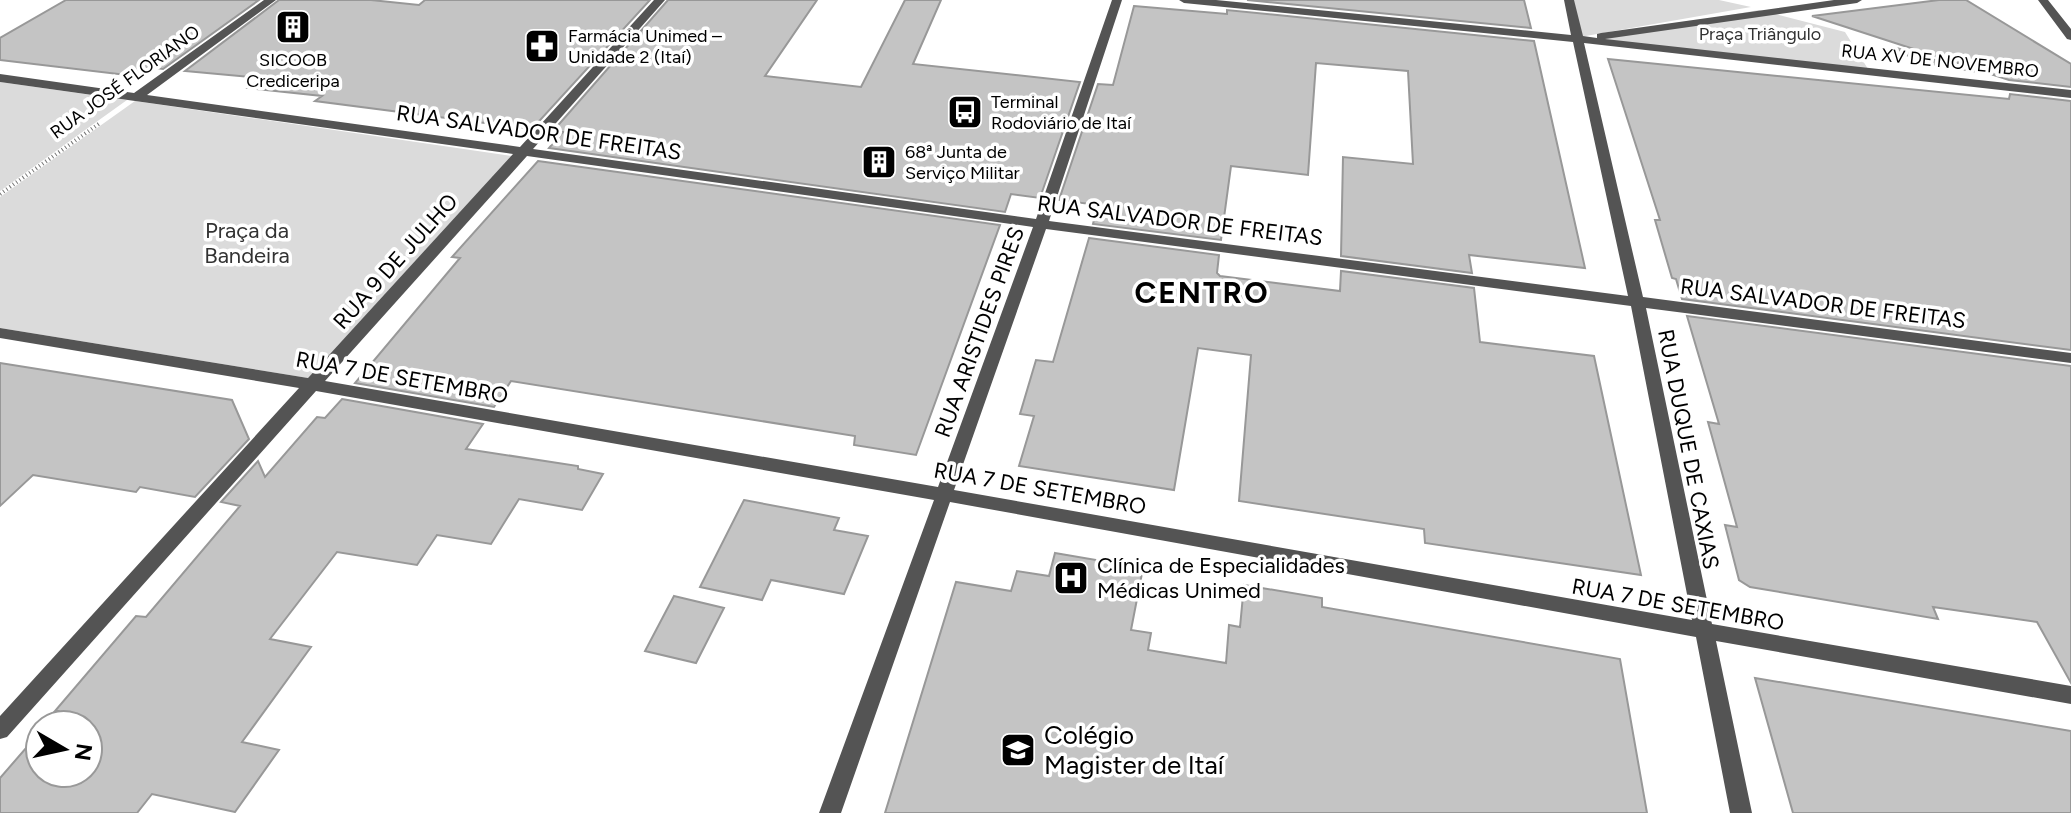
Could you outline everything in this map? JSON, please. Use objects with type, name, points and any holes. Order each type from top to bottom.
[{"type":"street","name":"RUA JOSÉ FLORIANO","points":[[136,97],[271,0]]},
{"type":"street","name":"RUA 9 DE JULHO","points":[[0,730],[660,0]]},
{"type":"street","name":"RUA ARISTIDES PIRES","points":[[830,813],[1041,224],[1117,0]]},
{"type":"street","name":"RUA XV DE NOVEMBRO","points":[[1184,0],[1578,39],[2071,94]]},
{"type":"street","name":"RUA DUQUE DE CAXIAS","points":[[1569,0],[1637,301],[1741,813]]},
{"type":"street","points":[[1578,39],[1857,0]]},
{"type":"street","points":[[2043,0],[2071,37]]},
{"type":"street","name":"RUA SALVADOR DE FREITAS","points":[[0,78],[1041,224],[2071,358]]},
{"type":"street","name":"RUA 7 DE SETEMBRO","points":[[0,333],[313,383],[2071,695]]},
{"type":"path","name":"RUA JOSÉ FLORIANO","points":[[0,194],[136,97]]},
{"type":"green space","points":[[1572,0],[1719,0],[1751,7],[1580,37]]},
{"type":"green space","name":"Praça Triângulo","points":[[1759,10],[1845,32],[1868,69],[1591,39]]},
{"type":"green space","points":[[0,82],[127,100],[0,191]]},
{"type":"green space","name":"Praça da Bandeira","points":[[135,101],[512,156],[308,378],[0,328],[0,197]]},
{"type":"building","points":[[66,0],[259,0],[163,69],[148,67],[135,76],[0,60],[0,38]]},
{"type":"building","points":[[279,0],[371,0],[419,5],[425,0],[650,0],[532,129],[315,101],[322,96],[248,88],[261,78],[185,71]]},
{"type":"building","points":[[668,0],[817,0],[765,76],[861,87],[905,0],[941,0],[913,64],[1080,82],[1040,198],[1011,194],[1005,212],[549,148],[563,132],[553,131]]},
{"type":"building","points":[[1247,0],[1524,0],[1531,28]]},
{"type":"building","points":[[1939,0],[1966,0],[2071,64],[2071,87],[2009,80],[1812,16]]},
{"type":"building","points":[[1134,6],[1227,14],[1227,10],[1534,41],[1585,268],[1469,255],[1472,273],[1341,256],[1343,157],[1413,164],[1408,71],[1316,63],[1308,175],[1231,166],[1221,240],[1093,224],[1098,205],[1059,200],[1098,84],[1113,85]]},
{"type":"building","points":[[1608,59],[2009,99],[2010,94],[2071,101],[2071,350],[1682,299],[1676,279],[1672,278],[1655,220],[1660,220]]},
{"type":"building","points":[[538,161],[1000,225],[916,455],[854,445],[855,436],[511,381],[494,407],[355,383],[460,258],[452,257]]},
{"type":"building","points":[[1089,238],[1219,255],[1217,273],[1220,276],[1340,291],[1341,271],[1474,288],[1480,342],[1594,356],[1641,575],[1425,543],[1424,529],[1239,501],[1251,355],[1198,348],[1174,490],[1019,466],[1034,416],[1020,414],[1036,360],[1053,362]]},
{"type":"building","points":[[1687,316],[2071,366],[2071,683],[2037,622],[1933,607],[1938,619],[1750,587],[1739,580],[1725,525],[1737,527],[1708,422],[1719,424]]},
{"type":"building","points":[[0,363],[232,400],[249,439],[195,497],[140,487],[136,492],[33,475],[0,506]]},
{"type":"building","points":[[342,399],[483,424],[466,449],[578,466],[578,469],[603,474],[582,510],[519,499],[491,544],[437,535],[417,565],[337,552],[270,639],[311,647],[242,742],[279,750],[235,812],[152,794],[137,813],[0,813],[0,778],[24,750],[24,789],[104,789],[104,709],[57,709],[136,616],[146,617],[240,506],[221,502],[258,461],[265,477],[317,417],[325,418]]},
{"type":"building","points":[[744,500],[839,518],[834,530],[868,536],[844,594],[771,580],[762,600],[700,587]]},
{"type":"building","points":[[1055,553],[1143,568],[1131,630],[1151,633],[1148,650],[1226,663],[1229,625],[1240,627],[1244,585],[1322,598],[1322,607],[1620,659],[1647,813],[885,813],[956,582],[1011,591],[1017,571],[1049,576]]},
{"type":"building","points":[[674,596],[724,608],[696,663],[645,651]]},
{"type":"building","points":[[1755,678],[2071,731],[2071,813],[1793,813]]},
{"type":"waterway","points":[[1897,50],[1936,63],[2002,74]]},
{"type":"place","name":"SICOOB Crediceripa","points":[[293,27]]},
{"type":"place","name":"Farmácia Unimed – Unidade 2 (Itaí)","points":[[542,46]]},
{"type":"place","name":"Terminal Rodoviário de Itaí","points":[[965,112]]},
{"type":"place","name":"68ª Junta de Serviço Militar","points":[[879,162]]},
{"type":"place","name":"Clínica de Especialidades Médicas Unimed","points":[[1071,578]]},
{"type":"place","name":"Colégio Magister de Itaí","points":[[1018,750]]},
{"type":"district","name":"CENTRO","points":[[1202,293]]}]
